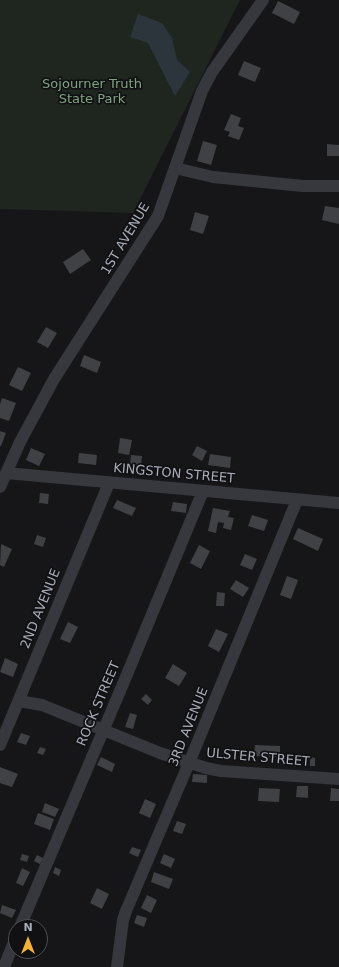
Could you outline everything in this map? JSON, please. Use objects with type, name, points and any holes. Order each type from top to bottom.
[{"type":"street","name":"1ST AVENUE","points":[[0,487],[20,442],[54,379],[158,216],[202,91],[212,72],[263,0]]},
{"type":"street","points":[[175,168],[214,177],[303,186],[339,186]]},
{"type":"street","name":"KINGSTON STREET","points":[[6,473],[339,503]]},
{"type":"street","name":"2ND AVENUE","points":[[0,745],[109,483]]},
{"type":"street","name":"ROCK STREET","points":[[23,919],[203,491]]},
{"type":"street","name":"3RD AVENUE","points":[[117,967],[123,920],[126,911],[189,764],[297,500]]},
{"type":"street","name":"ULSTER STREET","points":[[19,701],[42,705],[189,764],[221,771],[339,779]]},
{"type":"street","points":[[4,967],[8,957]]},
{"type":"green space","name":"Sojourner Truth State Park","points":[[0,0],[240,0],[133,213],[0,209]]},
{"type":"shaded area","points":[[138,14],[162,23],[172,38],[177,60],[190,72],[175,96],[148,43],[130,37]]},
{"type":"building","points":[[278,1],[300,12],[294,24],[272,13]]},
{"type":"building","points":[[244,61],[261,68],[255,82],[238,75]]},
{"type":"building","points":[[231,114],[241,118],[238,126],[244,128],[239,140],[228,136],[230,132],[224,130]]},
{"type":"building","points":[[203,141],[217,145],[211,165],[197,161]]},
{"type":"building","points":[[327,144],[339,145],[339,156],[327,156]]},
{"type":"building","points":[[325,206],[339,208],[339,224],[322,220]]},
{"type":"building","points":[[195,212],[209,216],[203,234],[190,230]]},
{"type":"building","points":[[83,249],[91,260],[70,274],[63,262]]},
{"type":"building","points":[[46,327],[57,333],[48,348],[37,342]]},
{"type":"building","points":[[84,355],[101,362],[97,373],[80,366]]},
{"type":"building","points":[[18,367],[31,373],[22,391],[9,385]]},
{"type":"building","points":[[2,398],[16,403],[9,421],[0,418],[0,404]]},
{"type":"building","points":[[0,431],[6,433],[1,446],[0,446]]},
{"type":"building","points":[[120,438],[132,440],[129,455],[118,453]]},
{"type":"building","points":[[197,446],[207,451],[202,461],[192,455]]},
{"type":"building","points":[[31,448],[45,454],[39,466],[26,460]]},
{"type":"building","points":[[79,453],[97,455],[96,465],[78,463]]},
{"type":"building","points":[[210,454],[231,457],[230,468],[208,465]]},
{"type":"building","points":[[131,455],[142,456],[140,474],[129,473]]},
{"type":"building","points":[[40,493],[49,494],[48,504],[39,503]]},
{"type":"building","points":[[117,500],[136,508],[132,516],[113,508]]},
{"type":"building","points":[[173,502],[187,504],[186,513],[171,511]]},
{"type":"building","points":[[213,508],[230,511],[228,517],[234,518],[231,530],[223,528],[224,523],[218,522],[216,533],[208,531]]},
{"type":"building","points":[[252,515],[268,520],[264,531],[248,526]]},
{"type":"building","points":[[298,528],[323,539],[318,551],[293,539]]},
{"type":"building","points":[[37,535],[46,538],[43,547],[34,544]]},
{"type":"building","points":[[1,544],[12,549],[4,567],[0,565]]},
{"type":"building","points":[[199,545],[210,551],[201,569],[190,563]]},
{"type":"building","points":[[245,554],[257,559],[252,570],[240,565]]},
{"type":"building","points":[[50,568],[59,570],[57,580],[47,577]]},
{"type":"building","points":[[287,576],[298,580],[291,599],[280,595]]},
{"type":"building","points":[[236,580],[249,588],[243,597],[230,589]]},
{"type":"building","points":[[217,592],[225,593],[224,606],[216,606]]},
{"type":"building","points":[[68,622],[78,627],[70,643],[60,639]]},
{"type":"building","points":[[216,629],[228,634],[219,652],[208,646]]},
{"type":"building","points":[[5,658],[18,664],[13,677],[0,672]]},
{"type":"building","points":[[173,664],[187,673],[179,686],[165,678]]},
{"type":"building","points":[[146,694],[152,700],[148,705],[141,699]]},
{"type":"building","points":[[130,713],[137,715],[133,729],[125,727]]},
{"type":"building","points":[[21,733],[30,736],[26,745],[17,742]]},
{"type":"building","points":[[255,745],[280,746],[280,757],[254,756]]},
{"type":"building","points":[[40,747],[46,749],[43,755],[37,753]]},
{"type":"building","points":[[101,757],[115,764],[112,772],[97,765]]},
{"type":"building","points":[[310,757],[315,758],[315,766],[310,766]]},
{"type":"building","points":[[0,767],[18,774],[12,787],[0,783]]},
{"type":"building","points":[[193,774],[207,775],[207,783],[192,782]]},
{"type":"building","points":[[297,786],[308,786],[308,798],[296,797]]},
{"type":"building","points":[[259,788],[280,789],[279,802],[258,801]]},
{"type":"building","points":[[331,788],[339,789],[339,801],[330,801]]},
{"type":"building","points":[[145,799],[156,804],[150,818],[139,813]]},
{"type":"building","points":[[45,803],[59,809],[55,817],[42,812]]},
{"type":"building","points":[[38,813],[54,819],[50,830],[34,824]]},
{"type":"building","points":[[177,821],[186,824],[182,834],[173,831]]},
{"type":"building","points":[[132,847],[141,850],[138,857],[129,853]]},
{"type":"building","points":[[22,854],[29,856],[27,862],[20,860]]},
{"type":"building","points":[[164,854],[175,859],[171,868],[160,863]]},
{"type":"building","points":[[37,855],[43,858],[40,864],[34,861]]},
{"type":"building","points":[[55,867],[61,870],[59,876],[53,873]]},
{"type":"building","points":[[22,868],[30,872],[23,886],[16,883]]},
{"type":"building","points":[[154,872],[173,879],[169,889],[151,882]]},
{"type":"building","points":[[97,888],[109,894],[102,909],[90,903]]},
{"type":"building","points":[[147,895],[157,900],[151,913],[141,908]]},
{"type":"building","points":[[2,905],[16,910],[12,918],[0,913]]},
{"type":"building","points":[[137,915],[147,918],[144,927],[134,923]]}]
